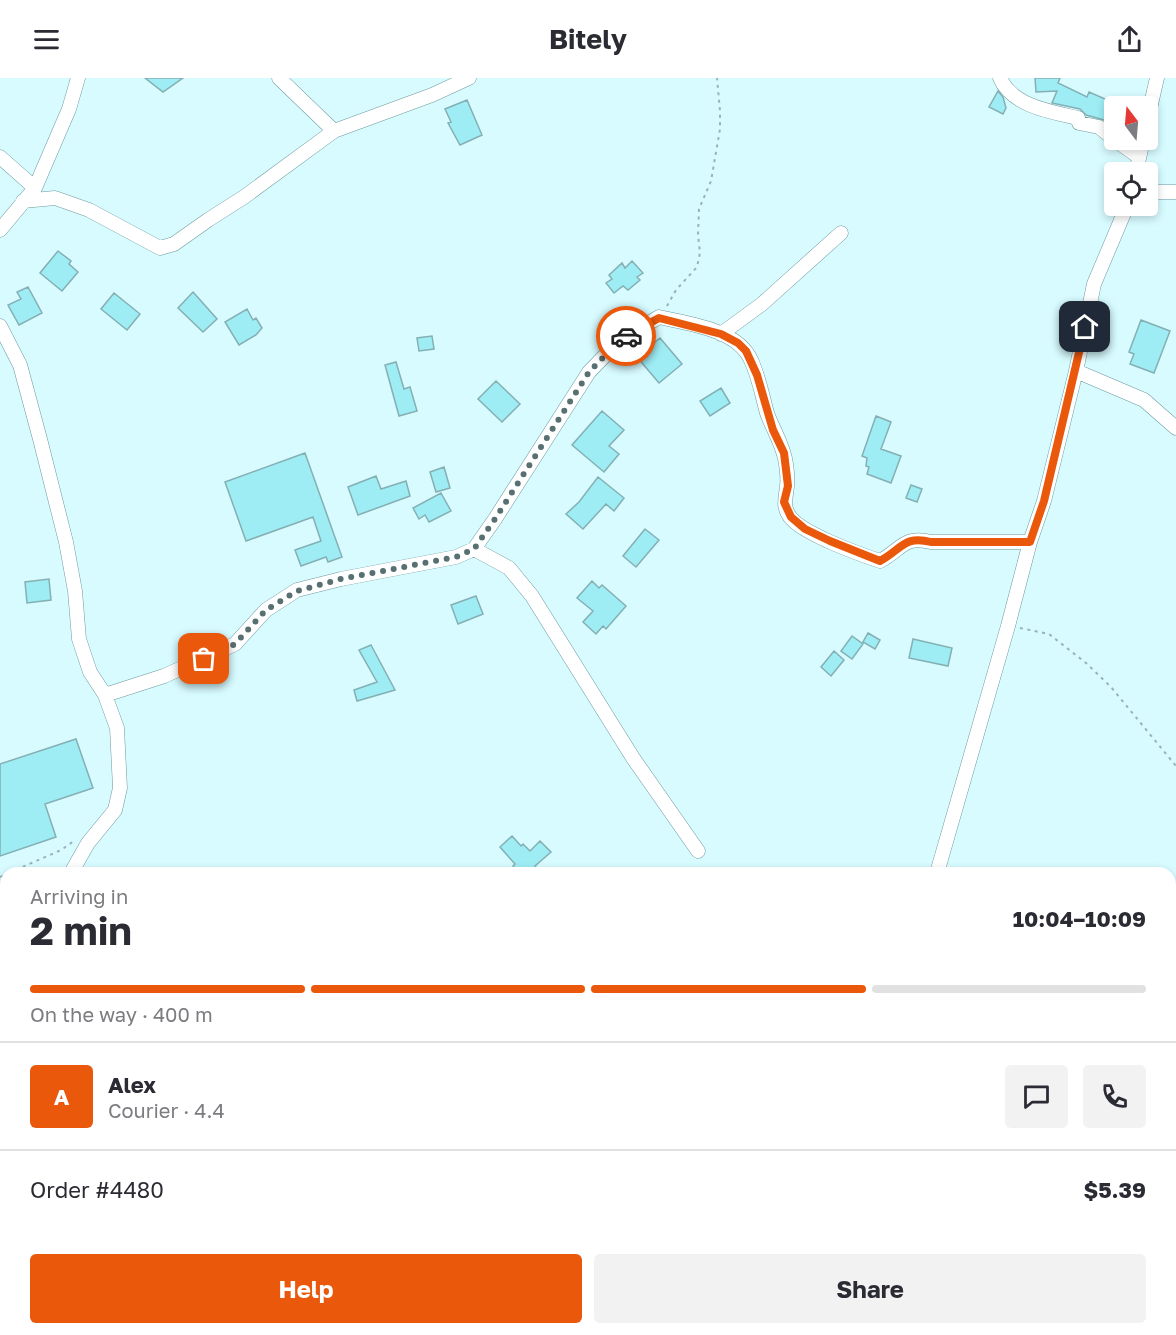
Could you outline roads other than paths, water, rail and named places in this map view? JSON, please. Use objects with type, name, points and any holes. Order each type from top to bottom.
[{"type":"street","points":[[0,230],[35,188],[69,108],[78,78]]},
{"type":"street","points":[[279,78],[334,131]]},
{"type":"street","points":[[22,201],[55,198],[89,210],[160,248],[174,244],[244,197],[334,131],[432,95],[469,78]]},
{"type":"street","points":[[999,78],[1003,85],[1026,103],[1078,118],[1079,123],[1099,127],[1104,131]]},
{"type":"street","points":[[1152,96],[1156,78]]},
{"type":"street","points":[[1130,150],[1139,157]]},
{"type":"street","points":[[1138,162],[1141,150]]},
{"type":"street","points":[[0,157],[35,188]]},
{"type":"street","points":[[1158,192],[1176,192]]},
{"type":"street","points":[[939,867],[1030,542],[1044,501],[1094,284],[1123,216]]},
{"type":"street","points":[[721,334],[762,304],[841,233]]},
{"type":"street","points":[[105,695],[164,676],[235,644],[266,610],[297,591],[341,579],[456,557],[474,549],[589,372],[619,341],[659,318],[721,334],[738,343],[751,359],[773,430],[784,453],[788,486],[784,502],[791,517],[805,529],[880,561],[894,554],[906,542],[918,538],[931,542],[1030,542]]},
{"type":"street","points":[[0,326],[20,365],[66,542],[75,591],[79,639],[90,672],[105,695],[117,728],[120,788],[115,810],[88,843],[74,867]]},
{"type":"street","points":[[1076,370],[1143,399],[1176,428]]},
{"type":"street","points":[[474,549],[508,568],[532,596],[633,759],[698,851]]}]
